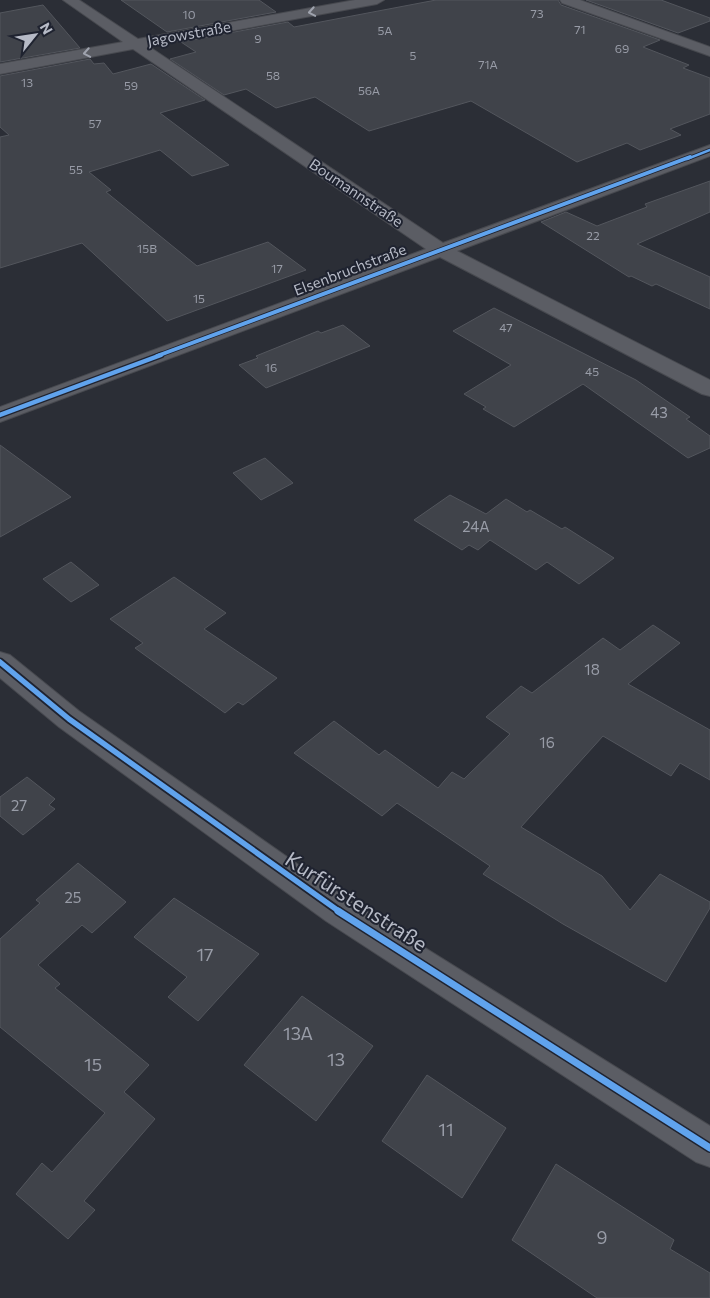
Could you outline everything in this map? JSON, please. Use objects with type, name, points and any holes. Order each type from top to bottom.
[{"type":"street","name":"Boumannstraße","points":[[70,0],[440,250],[710,389]]},
{"type":"street","name":"Jagowstraße","points":[[0,68],[378,0]]},
{"type":"street","points":[[567,0],[710,52]]},
{"type":"street","name":"Elsenbruchstraße","points":[[0,415],[710,150]]},
{"type":"street","name":"Kurfürstenstraße","points":[[0,662],[69,719],[330,906],[710,1148]]},
{"type":"building","points":[[121,0],[259,0],[276,12],[167,32]]},
{"type":"building","points":[[436,0],[558,0],[561,5],[660,40],[643,47],[689,65],[683,68],[710,78],[710,114],[670,129],[681,135],[640,150],[627,143],[577,162],[471,101],[369,131],[315,97],[276,108],[246,89],[224,95],[170,59],[196,52],[181,42],[288,22],[294,27]]},
{"type":"building","points":[[586,0],[661,0],[710,18],[710,21],[678,33]]},
{"type":"building","points":[[43,5],[80,48],[0,62],[0,13]]},
{"type":"building","points":[[90,59],[94,64],[104,63],[113,74],[151,64],[205,100],[160,113],[229,165],[192,176],[160,150],[89,172],[111,190],[106,192],[197,266],[268,242],[306,270],[167,321],[82,243],[0,268],[0,137],[9,135],[0,127],[0,76]]},
{"type":"building","points":[[710,181],[710,212],[637,244],[710,277],[710,309],[656,284],[652,286],[631,276],[629,277],[541,222],[566,212],[597,226],[647,207],[645,204]]},
{"type":"building","points":[[494,308],[636,380],[690,417],[686,419],[710,436],[710,448],[688,458],[583,384],[514,427],[483,409],[486,407],[464,394],[511,365],[453,331]]},
{"type":"building","points":[[343,325],[370,346],[266,388],[239,365],[258,358],[256,356],[318,331],[321,333]]},
{"type":"building","points":[[0,445],[71,497],[0,537]]},
{"type":"building","points":[[265,458],[293,483],[261,500],[233,473]]},
{"type":"building","points":[[450,495],[486,514],[506,499],[527,512],[530,510],[562,529],[565,527],[614,558],[579,584],[547,562],[536,570],[490,540],[478,550],[469,545],[462,550],[414,520]]},
{"type":"building","points":[[71,562],[99,585],[71,602],[43,579]]},
{"type":"building","points":[[174,577],[226,613],[204,629],[277,678],[243,705],[238,702],[225,713],[135,648],[143,643],[110,619]]},
{"type":"building","points":[[653,625],[680,643],[628,684],[710,730],[710,780],[680,763],[671,776],[603,736],[521,827],[602,876],[630,910],[660,874],[710,902],[710,908],[666,982],[563,924],[483,874],[490,866],[397,803],[382,816],[294,753],[334,721],[379,755],[385,750],[438,788],[452,772],[464,779],[510,734],[486,717],[521,686],[532,693],[603,638],[620,650]]},
{"type":"building","points":[[27,777],[55,799],[49,805],[55,809],[23,835],[0,816],[0,797]]},
{"type":"building","points":[[78,863],[126,902],[92,933],[82,925],[38,965],[60,984],[55,988],[149,1065],[124,1092],[155,1119],[84,1201],[95,1210],[68,1239],[16,1194],[42,1163],[52,1172],[105,1113],[0,1027],[0,939],[40,903],[36,900]]},
{"type":"building","points":[[174,898],[259,954],[198,1021],[168,997],[187,977],[134,937]]},
{"type":"building","points":[[302,996],[373,1046],[316,1121],[244,1065]]},
{"type":"building","points":[[427,1075],[506,1128],[462,1198],[382,1141]]},
{"type":"building","points":[[556,1164],[674,1240],[670,1249],[710,1273],[710,1298],[597,1298],[512,1240]]},
{"type":"cycle path","points":[[0,415],[710,150]]},
{"type":"cycle path","points":[[0,662],[69,719],[338,911],[710,1148]]}]
